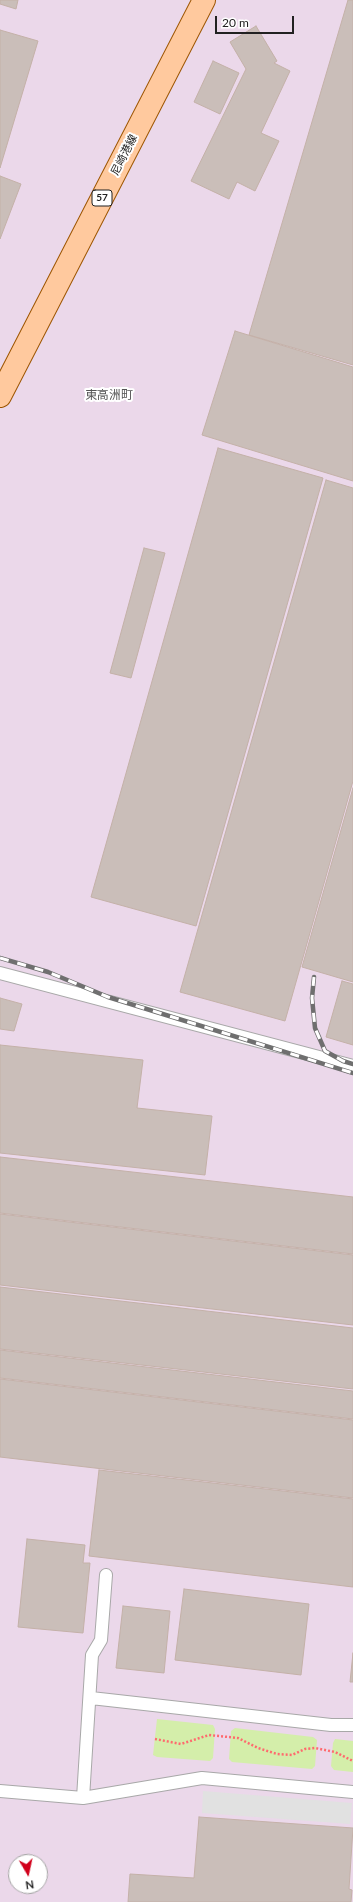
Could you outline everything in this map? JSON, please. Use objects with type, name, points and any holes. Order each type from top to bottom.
[{"type":"main road","name":"尼崎港線","points":[[0,396],[204,0]]},
{"type":"lane","points":[[0,973],[353,1066]]},
{"type":"lane","points":[[83,1798],[91,1698],[92,1655],[101,1640],[106,1575]]},
{"type":"lane","points":[[91,1698],[331,1724],[353,1725]]},
{"type":"lane","points":[[0,1791],[83,1798],[202,1778],[353,1792]]},
{"type":"path","points":[[155,1739],[181,1744],[209,1735],[238,1738],[258,1748],[277,1754],[292,1755],[305,1749],[315,1748],[335,1752],[353,1761]]},
{"type":"shaded area","points":[[0,0],[353,0],[353,1902],[0,1902]]},
{"type":"shaded area","points":[[203,1791],[352,1803],[350,1824],[202,1813]]},
{"type":"green space","points":[[157,1719],[213,1725],[215,1729],[213,1758],[210,1761],[157,1757],[153,1755]]},
{"type":"green space","points":[[235,1728],[313,1737],[317,1740],[315,1766],[312,1769],[232,1762],[229,1759],[231,1731]]},
{"type":"green space","points":[[335,1739],[353,1741],[353,1772],[334,1770],[331,1766],[333,1743]]},
{"type":"building","points":[[0,0],[18,0],[16,9],[0,4]]},
{"type":"building","points":[[348,0],[353,0],[353,365],[249,335]]},
{"type":"building","points":[[256,26],[277,61],[274,63],[290,71],[261,133],[279,141],[255,191],[237,182],[229,199],[191,181],[246,69],[230,42]]},
{"type":"building","points":[[0,30],[38,41],[0,168]]},
{"type":"building","points":[[213,61],[239,73],[220,114],[194,102]]},
{"type":"building","points":[[0,176],[21,184],[0,239]]},
{"type":"building","points":[[235,331],[353,367],[353,481],[202,435]]},
{"type":"building","points":[[218,448],[323,478],[196,926],[91,897]]},
{"type":"building","points":[[326,480],[353,488],[353,781],[285,1021],[180,992]]},
{"type":"building","points":[[144,548],[165,553],[131,678],[110,673]]},
{"type":"building","points":[[353,788],[353,982],[302,967]]},
{"type":"building","points":[[342,981],[353,984],[353,1045],[326,1037]]},
{"type":"building","points":[[0,998],[22,1004],[14,1031],[0,1029]]},
{"type":"building","points":[[0,1045],[143,1060],[137,1108],[212,1116],[205,1175],[0,1153]]},
{"type":"building","points":[[0,1157],[353,1197],[353,1254],[0,1213]]},
{"type":"building","points":[[0,1214],[353,1255],[353,1325],[0,1285]]},
{"type":"building","points":[[0,1287],[353,1328],[353,1389],[0,1349]]},
{"type":"building","points":[[0,1350],[353,1391],[353,1419],[0,1378]]},
{"type":"building","points":[[0,1379],[353,1420],[353,1498],[0,1457]]},
{"type":"building","points":[[99,1470],[353,1499],[353,1587],[89,1556]]},
{"type":"building","points":[[27,1539],[85,1545],[83,1563],[90,1563],[83,1633],[18,1627]]},
{"type":"building","points":[[184,1589],[309,1604],[301,1675],[175,1660]]},
{"type":"building","points":[[123,1606],[170,1611],[164,1673],[116,1668]]},
{"type":"building","points":[[353,1653],[353,1682],[350,1682]]},
{"type":"building","points":[[199,1817],[353,1828],[349,1889],[352,1890],[351,1902],[128,1902],[130,1874],[194,1878]]},
{"type":"railway","points":[[0,958],[48,972],[108,997],[353,1073]]},
{"type":"railway","points":[[314,977],[312,998],[315,1028],[325,1051],[343,1061],[353,1064]]},
{"type":"district","name":"東高洲町","points":[[109,395]]}]
